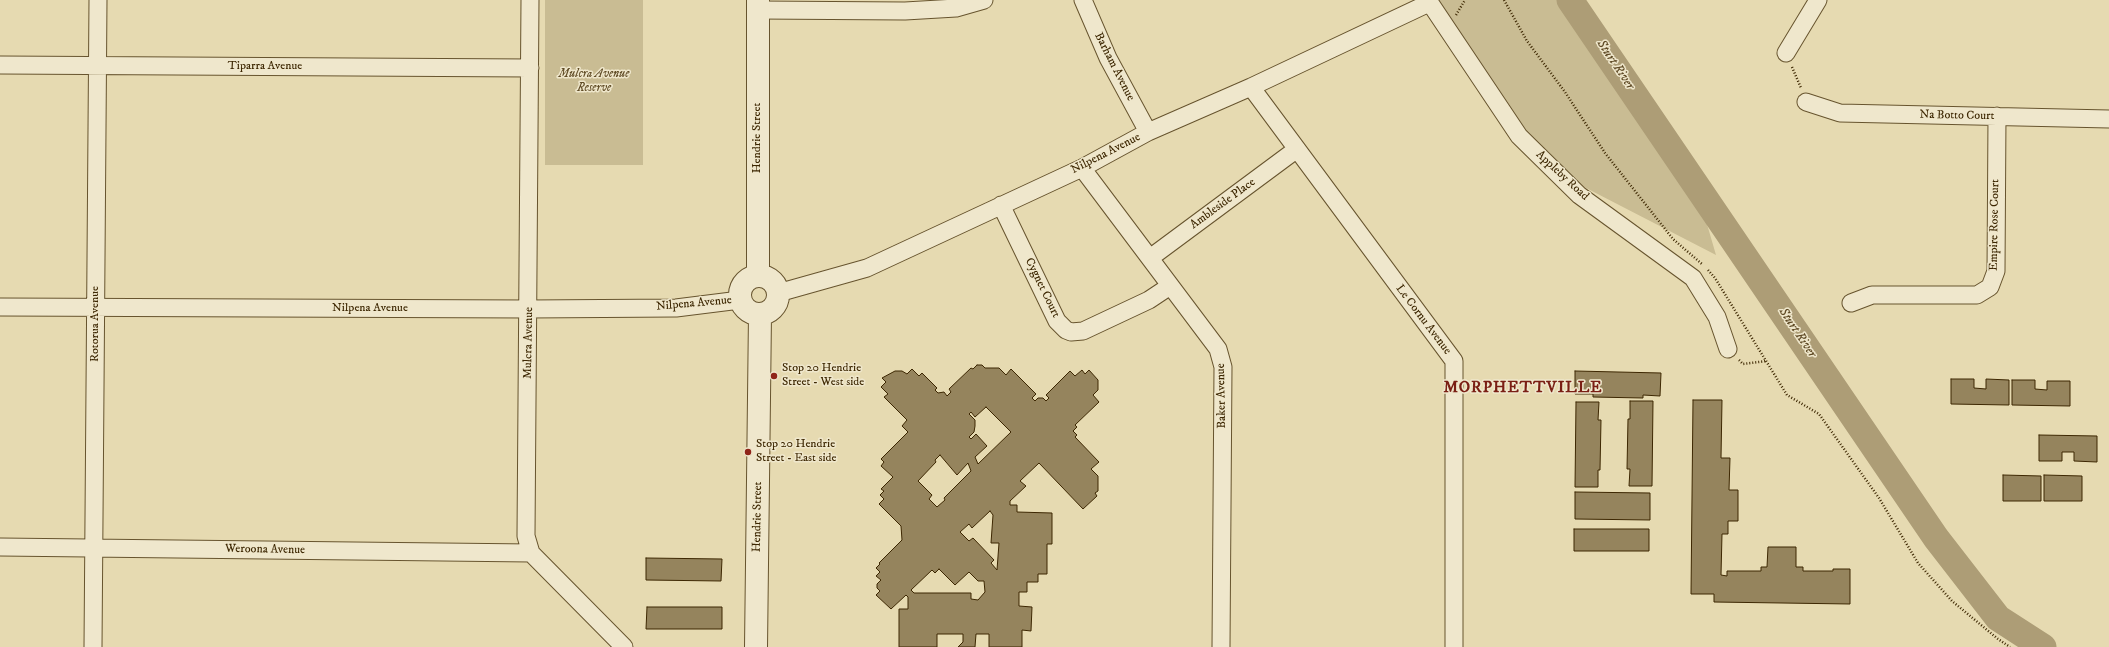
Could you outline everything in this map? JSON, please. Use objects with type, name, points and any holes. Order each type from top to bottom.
[{"type":"street","name":"Rotorua Avenue","points":[[93,647],[98,0]]},
{"type":"street","name":"Mulcra Avenue","points":[[530,0],[529,309],[526,536],[531,553]]},
{"type":"street","points":[[758,5],[905,11],[968,6],[984,0]]},
{"type":"street","name":"Barham Avenue","points":[[1082,0],[1108,58],[1148,132]]},
{"type":"street","points":[[1786,53],[1818,0]]},
{"type":"street","name":"Nilpena Avenue","points":[[778,293],[867,268],[1082,168],[1148,132],[1251,87],[1429,1]]},
{"type":"street","name":"Appleby Road","points":[[1429,1],[1519,136],[1579,195],[1693,278],[1717,317],[1728,349]]},
{"type":"street","name":"Hendrie Street","points":[[758,5],[758,276]]},
{"type":"street","name":"Tiparra Avenue","points":[[0,65],[530,68]]},
{"type":"street","name":"Le Cornu Avenue","points":[[1251,87],[1454,361],[1454,647]]},
{"type":"street","name":"Na Botto Court","points":[[1806,102],[1840,113],[2109,119]]},
{"type":"street","name":"Empire Rose Court","points":[[1851,303],[1872,295],[1977,295],[1990,287],[1996,272],[1997,116]]},
{"type":"street","name":"Ambleside Place","points":[[1150,258],[1297,149]]},
{"type":"street","name":"Baker Avenue","points":[[1082,168],[1218,349],[1223,367],[1221,647]]},
{"type":"street","name":"Cygnet Court","points":[[1001,205],[1058,321],[1066,330],[1071,332],[1083,331],[1149,300],[1170,286]]},
{"type":"street","points":[[758,276],[770,279],[778,293],[776,304],[772,309],[760,314],[748,311],[740,300],[739,293],[744,283],[749,278],[758,276]]},
{"type":"street","name":"Nilpena Avenue","points":[[0,307],[529,309],[676,308],[740,300]]},
{"type":"street","name":"Hendrie Street","points":[[756,647],[760,314]]},
{"type":"street","name":"Weroona Avenue","points":[[0,547],[531,553]]},
{"type":"street","points":[[531,553],[624,647]]},
{"type":"path","points":[[1504,0],[1527,41],[1565,92],[1605,152],[1673,239],[1697,258],[1715,278],[1787,395],[1819,414],[1849,453],[1879,498],[1918,563],[1952,601],[2010,647]]},
{"type":"path","points":[[1786,53],[1806,102]]},
{"type":"path","points":[[1728,349],[1742,364],[1767,361]]},
{"type":"green space","name":"Mulcra Avenue Reserve","points":[[545,0],[643,0],[643,165],[545,165]]},
{"type":"green space","points":[[1429,0],[1570,0],[1695,183],[1716,255],[1557,173]]},
{"type":"building","points":[[977,365],[982,365],[985,368],[999,368],[1006,375],[1011,369],[1036,394],[1032,398],[1035,401],[1038,398],[1043,398],[1046,401],[1049,398],[1046,395],[1070,371],[1075,376],[1082,370],[1085,374],[1089,370],[1098,380],[1098,390],[1093,395],[1099,402],[1075,425],[1077,427],[1073,431],[1077,435],[1075,437],[1099,462],[1091,469],[1098,476],[1098,491],[1095,493],[1097,496],[1083,509],[1039,463],[1020,481],[1026,486],[1010,501],[1010,505],[1017,505],[1017,512],[1052,513],[1052,544],[1047,544],[1047,574],[1038,574],[1038,582],[1027,582],[1027,592],[1019,592],[1019,606],[1032,607],[1031,631],[1022,630],[1022,647],[989,647],[989,634],[976,634],[975,647],[958,647],[963,642],[963,634],[937,634],[937,647],[899,647],[899,609],[908,609],[908,597],[906,595],[891,609],[876,595],[880,591],[877,588],[877,584],[881,580],[876,576],[880,572],[876,568],[880,564],[879,563],[902,540],[901,526],[879,504],[884,499],[880,495],[884,491],[881,489],[893,477],[881,466],[884,462],[881,459],[908,432],[902,426],[907,420],[884,397],[888,394],[881,387],[886,382],[882,378],[895,371],[902,371],[907,374],[912,369],[919,376],[922,373],[937,388],[935,390],[938,393],[944,392],[947,396],[951,392],[949,389],[971,368],[973,369]],"holes":[[[986,407],[1011,432],[978,464],[975,457],[987,446],[976,434],[971,439],[969,437],[974,432],[975,426],[975,420],[969,414],[971,412],[975,417]],[[940,455],[957,475],[968,463],[971,471],[937,507],[929,499],[932,495],[918,481],[936,462],[935,460]],[[990,511],[993,515],[991,543],[999,543],[997,570],[991,563],[994,560],[973,538],[969,541],[960,532],[969,524],[972,528]],[[939,569],[955,585],[969,572],[978,581],[984,581],[985,592],[978,600],[971,599],[971,593],[914,593],[911,590],[932,570],[935,573]]]},
{"type":"building","points":[[1575,371],[1661,373],[1660,396],[1643,395],[1643,398],[1593,397],[1593,394],[1575,394]]},
{"type":"building","points":[[1951,379],[1974,379],[1974,388],[1986,389],[1986,379],[2009,380],[2009,405],[1951,404]]},
{"type":"building","points":[[2012,380],[2035,380],[2035,389],[2047,390],[2047,381],[2070,381],[2070,406],[2012,405]]},
{"type":"building","points":[[1693,400],[1722,400],[1721,458],[1730,458],[1729,490],[1738,490],[1738,521],[1728,521],[1728,534],[1722,534],[1721,575],[1727,576],[1727,571],[1761,571],[1761,567],[1767,567],[1768,547],[1796,547],[1796,567],[1803,567],[1803,571],[1833,571],[1833,569],[1850,569],[1850,604],[1714,602],[1714,594],[1691,594]]},
{"type":"building","points":[[1630,401],[1653,401],[1652,486],[1629,486],[1630,469],[1627,469],[1628,419],[1630,419]]},
{"type":"building","points":[[1576,402],[1599,402],[1598,420],[1601,420],[1600,470],[1598,470],[1598,487],[1575,487]]},
{"type":"building","points":[[2039,435],[2097,436],[2097,462],[2074,461],[2074,452],[2062,452],[2062,461],[2039,461]]},
{"type":"building","points":[[2003,475],[2041,476],[2041,501],[2003,501]]},
{"type":"building","points":[[2044,475],[2082,476],[2082,501],[2044,501]]},
{"type":"building","points":[[1575,492],[1650,493],[1650,520],[1575,519]]},
{"type":"building","points":[[1574,529],[1649,529],[1649,551],[1574,551]]},
{"type":"building","points":[[646,558],[722,559],[721,581],[646,580]]},
{"type":"building","points":[[647,607],[722,607],[722,629],[646,629]]},
{"type":"waterway","name":"Sturt River","points":[[1570,0],[1936,538],[1998,618],[2043,647]]},
{"type":"place","name":"Stop 20 Hendrie Street - West side","points":[[774,376]]},
{"type":"place","name":"Stop 20 Hendrie Street - East side","points":[[748,452]]},
{"type":"district","name":"MORPHETTVILLE","points":[[1523,389]]}]
